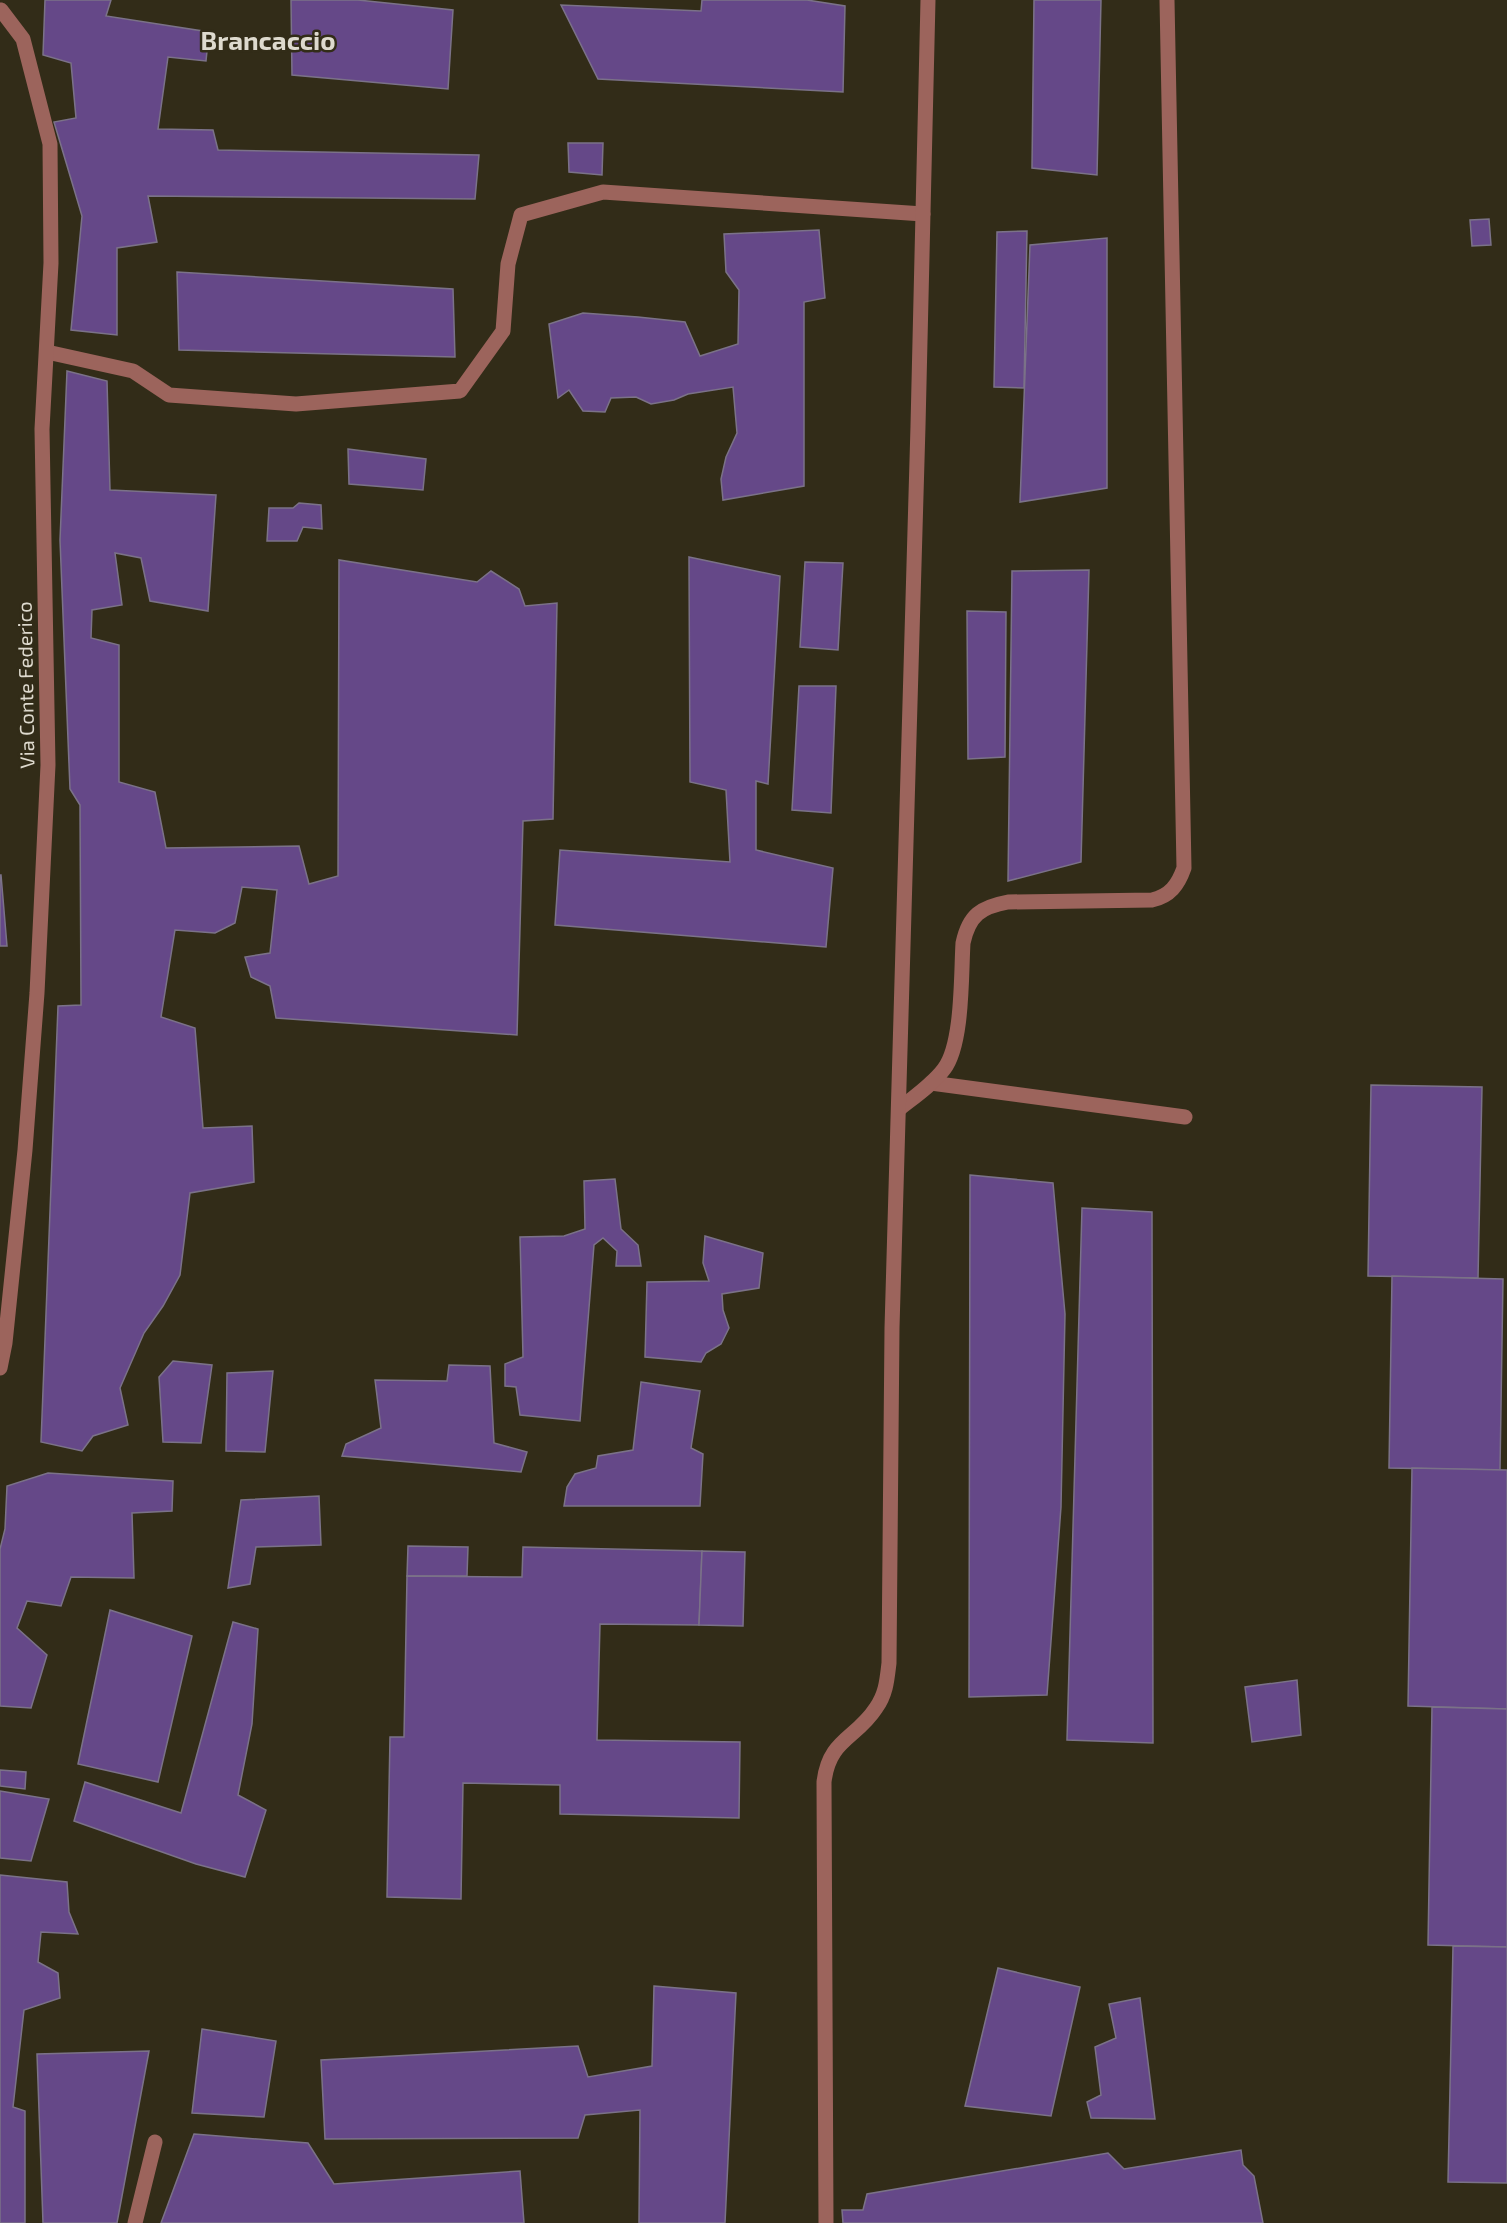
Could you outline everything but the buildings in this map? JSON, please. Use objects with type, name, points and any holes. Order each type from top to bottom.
[{"type":"street","points":[[826,2223],[824,1782],[830,1757],[876,1708],[885,1692],[887,1679],[892,1328],[928,0]]},
{"type":"street","points":[[899,1109],[931,1083],[944,1069],[953,1051],[957,1031],[963,943],[966,930],[975,914],[992,905],[1008,902],[1152,900],[1163,897],[1174,888],[1184,868],[1167,0]]},
{"type":"street","name":"Via Conte Federico","points":[[0,1368],[5,1343],[26,1139],[37,993],[48,765],[42,429],[51,263],[50,144],[24,39],[3,7]]},
{"type":"street","points":[[46,352],[133,371],[169,395],[296,404],[460,391],[503,331],[508,264],[521,215],[603,192],[923,214]]},
{"type":"street","points":[[931,1083],[1185,1117]]},
{"type":"street","points":[[135,2223],[155,2142]]},
{"type":"district","name":"Brancaccio","points":[[268,39]]}]
